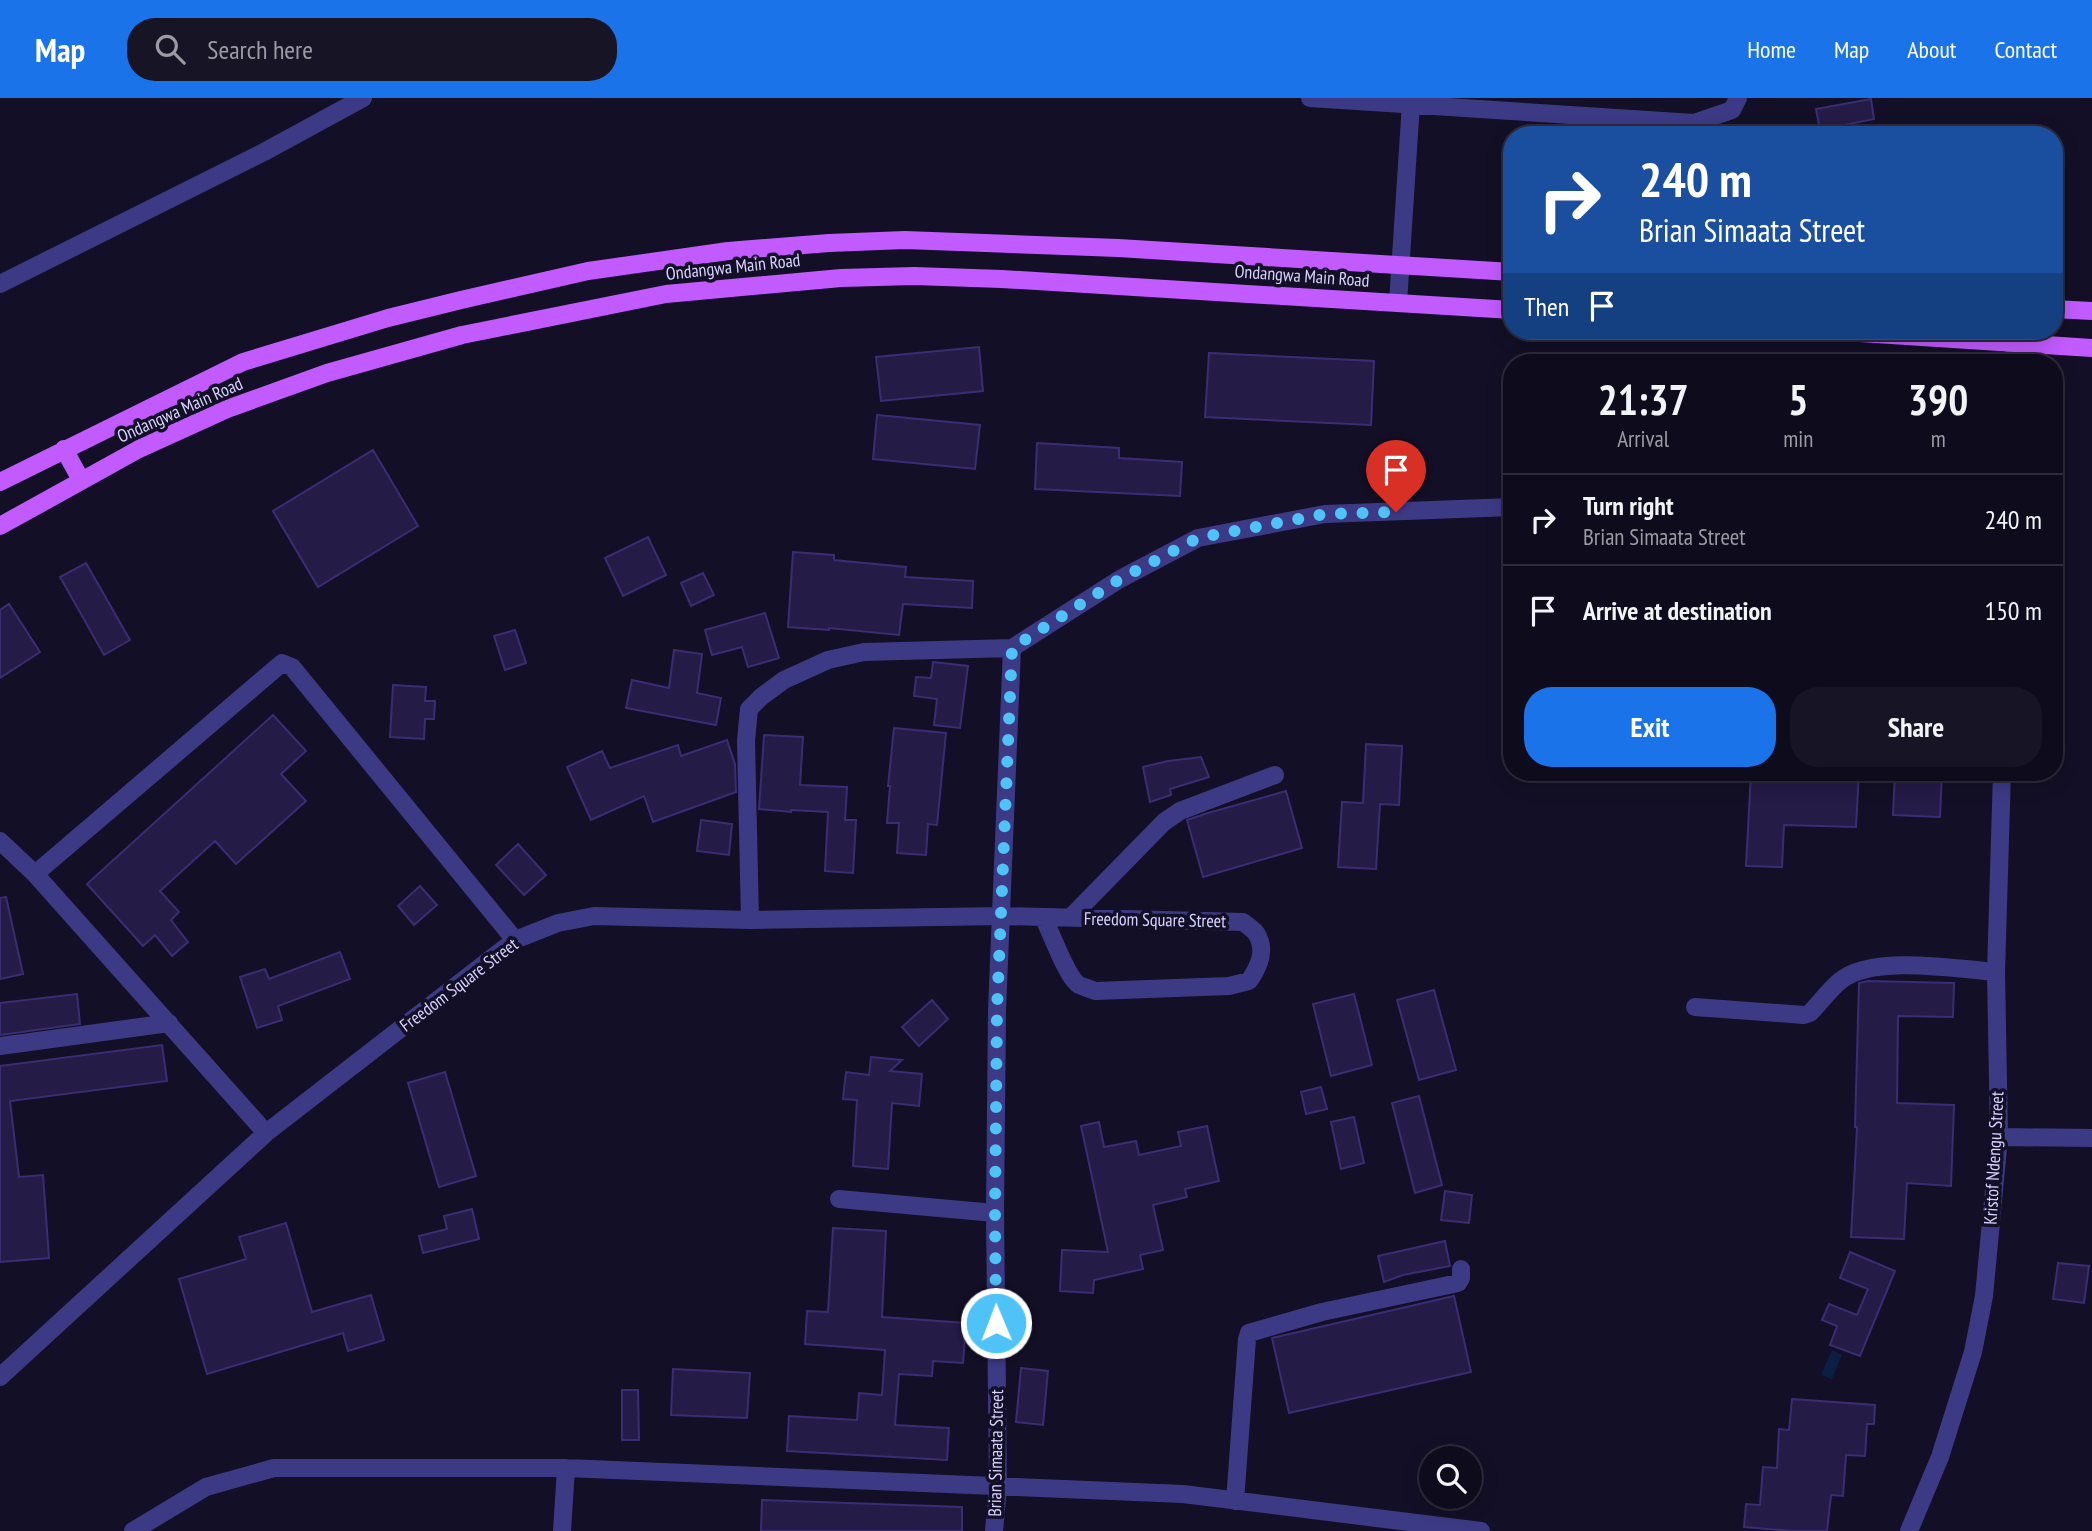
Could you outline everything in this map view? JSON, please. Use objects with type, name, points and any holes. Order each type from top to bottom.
[{"type":"main road","name":"Ondangwa Main Road","points":[[0,482],[243,362],[388,318],[588,271],[728,251],[905,240],[1118,248],[1503,271]]},
{"type":"main road","name":"Ondangwa Main Road","points":[[0,526],[139,449],[226,409],[327,373],[462,335],[666,294],[841,278],[914,276],[1015,279],[1503,309]]},
{"type":"main road","points":[[2063,310],[2092,312]]},
{"type":"main road","points":[[2036,340],[2092,348]]},
{"type":"main road","points":[[64,449],[81,480]]},
{"type":"street","points":[[0,284],[264,152],[363,98]]},
{"type":"street","points":[[1310,98],[1694,123],[1732,110],[1738,98]]},
{"type":"street","points":[[1398,303],[1411,103]]},
{"type":"street","points":[[750,920],[746,741],[749,709],[784,680],[828,660],[864,652],[1012,648],[1120,579],[1198,538],[1325,514],[1503,507]]},
{"type":"street","name":"Brian Simaata Street","points":[[994,1531],[998,1487],[995,1213],[997,1010],[1012,648]]},
{"type":"street","points":[[35,874],[282,663],[292,667],[515,940]]},
{"type":"street","points":[[1070,918],[1164,822],[1180,811],[1275,775]]},
{"type":"street","name":"Kristof Ndengu Street","points":[[1909,1531],[1940,1457],[1973,1352],[1984,1296],[1999,1137],[1997,972],[2003,781]]},
{"type":"street","points":[[0,841],[35,874],[266,1133]]},
{"type":"street","name":"Freedom Square Street","points":[[0,1377],[266,1133],[515,940],[558,923],[594,916],[750,920],[1002,916],[1243,922],[1256,933],[1262,953],[1259,967],[1249,981],[1229,986],[1095,990],[1077,984],[1066,971],[1044,919]]},
{"type":"street","points":[[1695,1007],[1804,1015],[1810,1013],[1841,980],[1853,973],[1874,967],[1910,965],[1997,972]]},
{"type":"street","points":[[0,1046],[169,1023]]},
{"type":"street","points":[[1999,1137],[2092,1138]]},
{"type":"street","points":[[839,1199],[995,1213]]},
{"type":"street","points":[[1235,1501],[1247,1339],[1250,1334],[1322,1312],[1458,1283],[1461,1269]]},
{"type":"street","points":[[133,1531],[206,1487],[274,1468],[566,1468],[1183,1494],[1481,1531]]},
{"type":"street","points":[[562,1531],[566,1468]]},
{"type":"water","points":[[1832,1350],[1842,1355],[1832,1379],[1821,1375]]},
{"type":"building","points":[[1871,99],[1874,119],[1840,126],[1819,126],[1816,109]]},
{"type":"building","points":[[979,347],[983,391],[881,401],[876,357]]},
{"type":"building","points":[[1209,353],[1374,361],[1371,425],[1205,417]]},
{"type":"building","points":[[877,415],[980,425],[975,469],[873,459]]},
{"type":"building","points":[[1037,443],[1119,448],[1119,458],[1182,462],[1180,496],[1035,489]]},
{"type":"building","points":[[373,450],[418,526],[318,587],[273,511]]},
{"type":"building","points":[[648,537],[666,575],[623,596],[605,558]]},
{"type":"building","points":[[793,552],[834,555],[834,560],[906,567],[905,577],[973,581],[972,608],[903,604],[899,635],[788,627]]},
{"type":"building","points":[[86,563],[130,640],[104,655],[60,577]]},
{"type":"building","points":[[703,573],[714,595],[691,606],[681,583]]},
{"type":"building","points":[[9,604],[40,652],[0,678],[0,610]]},
{"type":"building","points":[[765,613],[779,658],[748,667],[742,647],[712,655],[705,630]]},
{"type":"building","points":[[515,630],[526,663],[505,670],[494,636]]},
{"type":"building","points":[[674,650],[702,654],[697,693],[721,698],[716,725],[626,708],[632,680],[669,688]]},
{"type":"building","points":[[933,662],[968,666],[960,728],[934,725],[937,699],[914,696],[916,677],[931,678]]},
{"type":"building","points":[[393,685],[426,687],[425,701],[435,701],[434,719],[425,719],[424,739],[390,737]]},
{"type":"building","points":[[273,715],[306,751],[281,774],[306,801],[236,864],[215,841],[160,891],[179,912],[171,920],[188,942],[172,956],[155,935],[143,946],[87,884]]},
{"type":"building","points":[[894,728],[946,733],[937,825],[928,824],[926,855],[897,853],[899,823],[887,823]]},
{"type":"building","points":[[764,735],[803,737],[800,785],[847,787],[845,820],[856,820],[853,873],[825,871],[828,812],[759,809]]},
{"type":"building","points":[[727,740],[735,764],[736,792],[653,822],[644,796],[591,820],[567,767],[602,751],[610,768],[678,745],[681,756]]},
{"type":"building","points":[[1366,744],[1402,746],[1399,805],[1380,804],[1376,869],[1338,867],[1342,802],[1363,803]]},
{"type":"building","points":[[1201,757],[1209,777],[1170,789],[1171,795],[1150,802],[1143,767]]},
{"type":"building","points":[[1751,781],[1859,781],[1856,827],[1784,825],[1782,867],[1746,866]]},
{"type":"building","points":[[1895,781],[1942,781],[1940,817],[1893,815]]},
{"type":"building","points":[[1286,791],[1302,848],[1203,877],[1187,820]]},
{"type":"building","points":[[701,820],[732,824],[729,855],[697,851]]},
{"type":"building","points":[[518,844],[546,875],[524,895],[496,865]]},
{"type":"building","points":[[420,886],[437,905],[414,925],[398,906]]},
{"type":"building","points":[[6,897],[23,974],[0,979],[0,898]]},
{"type":"building","points":[[340,952],[350,979],[278,1006],[282,1020],[257,1028],[240,977],[265,969],[269,979]]},
{"type":"building","points":[[1859,983],[1954,983],[1953,1017],[1898,1016],[1897,1103],[1954,1105],[1951,1186],[1907,1183],[1904,1239],[1851,1237],[1857,1127]]},
{"type":"building","points":[[1434,990],[1456,1070],[1419,1080],[1397,1000]]},
{"type":"building","points":[[77,994],[80,1024],[0,1035],[0,1003]]},
{"type":"building","points":[[1354,994],[1372,1065],[1331,1076],[1313,1004]]},
{"type":"building","points":[[932,1000],[948,1019],[919,1046],[902,1027]]},
{"type":"building","points":[[162,1045],[167,1081],[10,1101],[19,1177],[43,1175],[49,1258],[0,1262],[0,1066]]},
{"type":"building","points":[[871,1057],[902,1060],[890,1071],[922,1074],[919,1106],[892,1103],[888,1169],[853,1166],[857,1100],[843,1099],[846,1072],[869,1075]]},
{"type":"building","points":[[445,1072],[476,1176],[439,1187],[408,1083]]},
{"type":"building","points":[[1321,1087],[1327,1109],[1306,1114],[1301,1092]]},
{"type":"building","points":[[1419,1096],[1442,1185],[1415,1193],[1392,1103]]},
{"type":"building","points":[[1354,1117],[1364,1163],[1341,1169],[1331,1122]]},
{"type":"building","points":[[1099,1122],[1104,1147],[1136,1141],[1139,1155],[1181,1146],[1178,1132],[1207,1126],[1219,1181],[1185,1189],[1187,1197],[1153,1205],[1163,1250],[1140,1255],[1143,1269],[1094,1280],[1093,1293],[1060,1291],[1062,1250],[1108,1252],[1081,1126]]},
{"type":"building","points":[[1445,1191],[1472,1195],[1469,1223],[1441,1220]]},
{"type":"building","points":[[472,1209],[479,1239],[423,1253],[419,1236],[447,1229],[444,1216]]},
{"type":"building","points":[[286,1223],[312,1312],[371,1295],[384,1340],[348,1351],[343,1333],[207,1374],[179,1279],[246,1259],[239,1237]]},
{"type":"building","points":[[833,1228],[886,1231],[882,1317],[966,1323],[963,1363],[933,1361],[932,1376],[899,1374],[895,1425],[949,1428],[947,1460],[787,1451],[789,1416],[857,1420],[859,1393],[882,1395],[885,1350],[805,1344],[807,1311],[828,1312]]},
{"type":"building","points":[[1445,1241],[1450,1266],[1403,1275],[1384,1282],[1378,1256]]},
{"type":"building","points":[[1850,1252],[1895,1271],[1860,1356],[1830,1345],[1837,1326],[1822,1320],[1829,1304],[1857,1315],[1868,1289],[1840,1278]]},
{"type":"building","points":[[2058,1263],[2089,1266],[2084,1303],[2053,1299]]},
{"type":"building","points":[[1454,1296],[1471,1372],[1289,1413],[1272,1338]]},
{"type":"building","points":[[1021,1368],[1048,1371],[1043,1425],[1016,1422]]},
{"type":"building","points":[[673,1369],[750,1373],[747,1418],[671,1415]]},
{"type":"building","points":[[622,1390],[638,1390],[639,1440],[622,1440]]},
{"type":"building","points":[[1792,1399],[1875,1405],[1874,1424],[1867,1424],[1865,1456],[1846,1455],[1843,1496],[1831,1495],[1827,1531],[1744,1527],[1746,1504],[1760,1505],[1763,1467],[1777,1468],[1779,1429],[1789,1430]]},
{"type":"building","points":[[762,1500],[962,1507],[962,1531],[761,1531]]},
{"type":"route","points":[[996,1323],[997,1010],[1012,648],[1120,579],[1198,538],[1325,514],[1396,512]]}]
